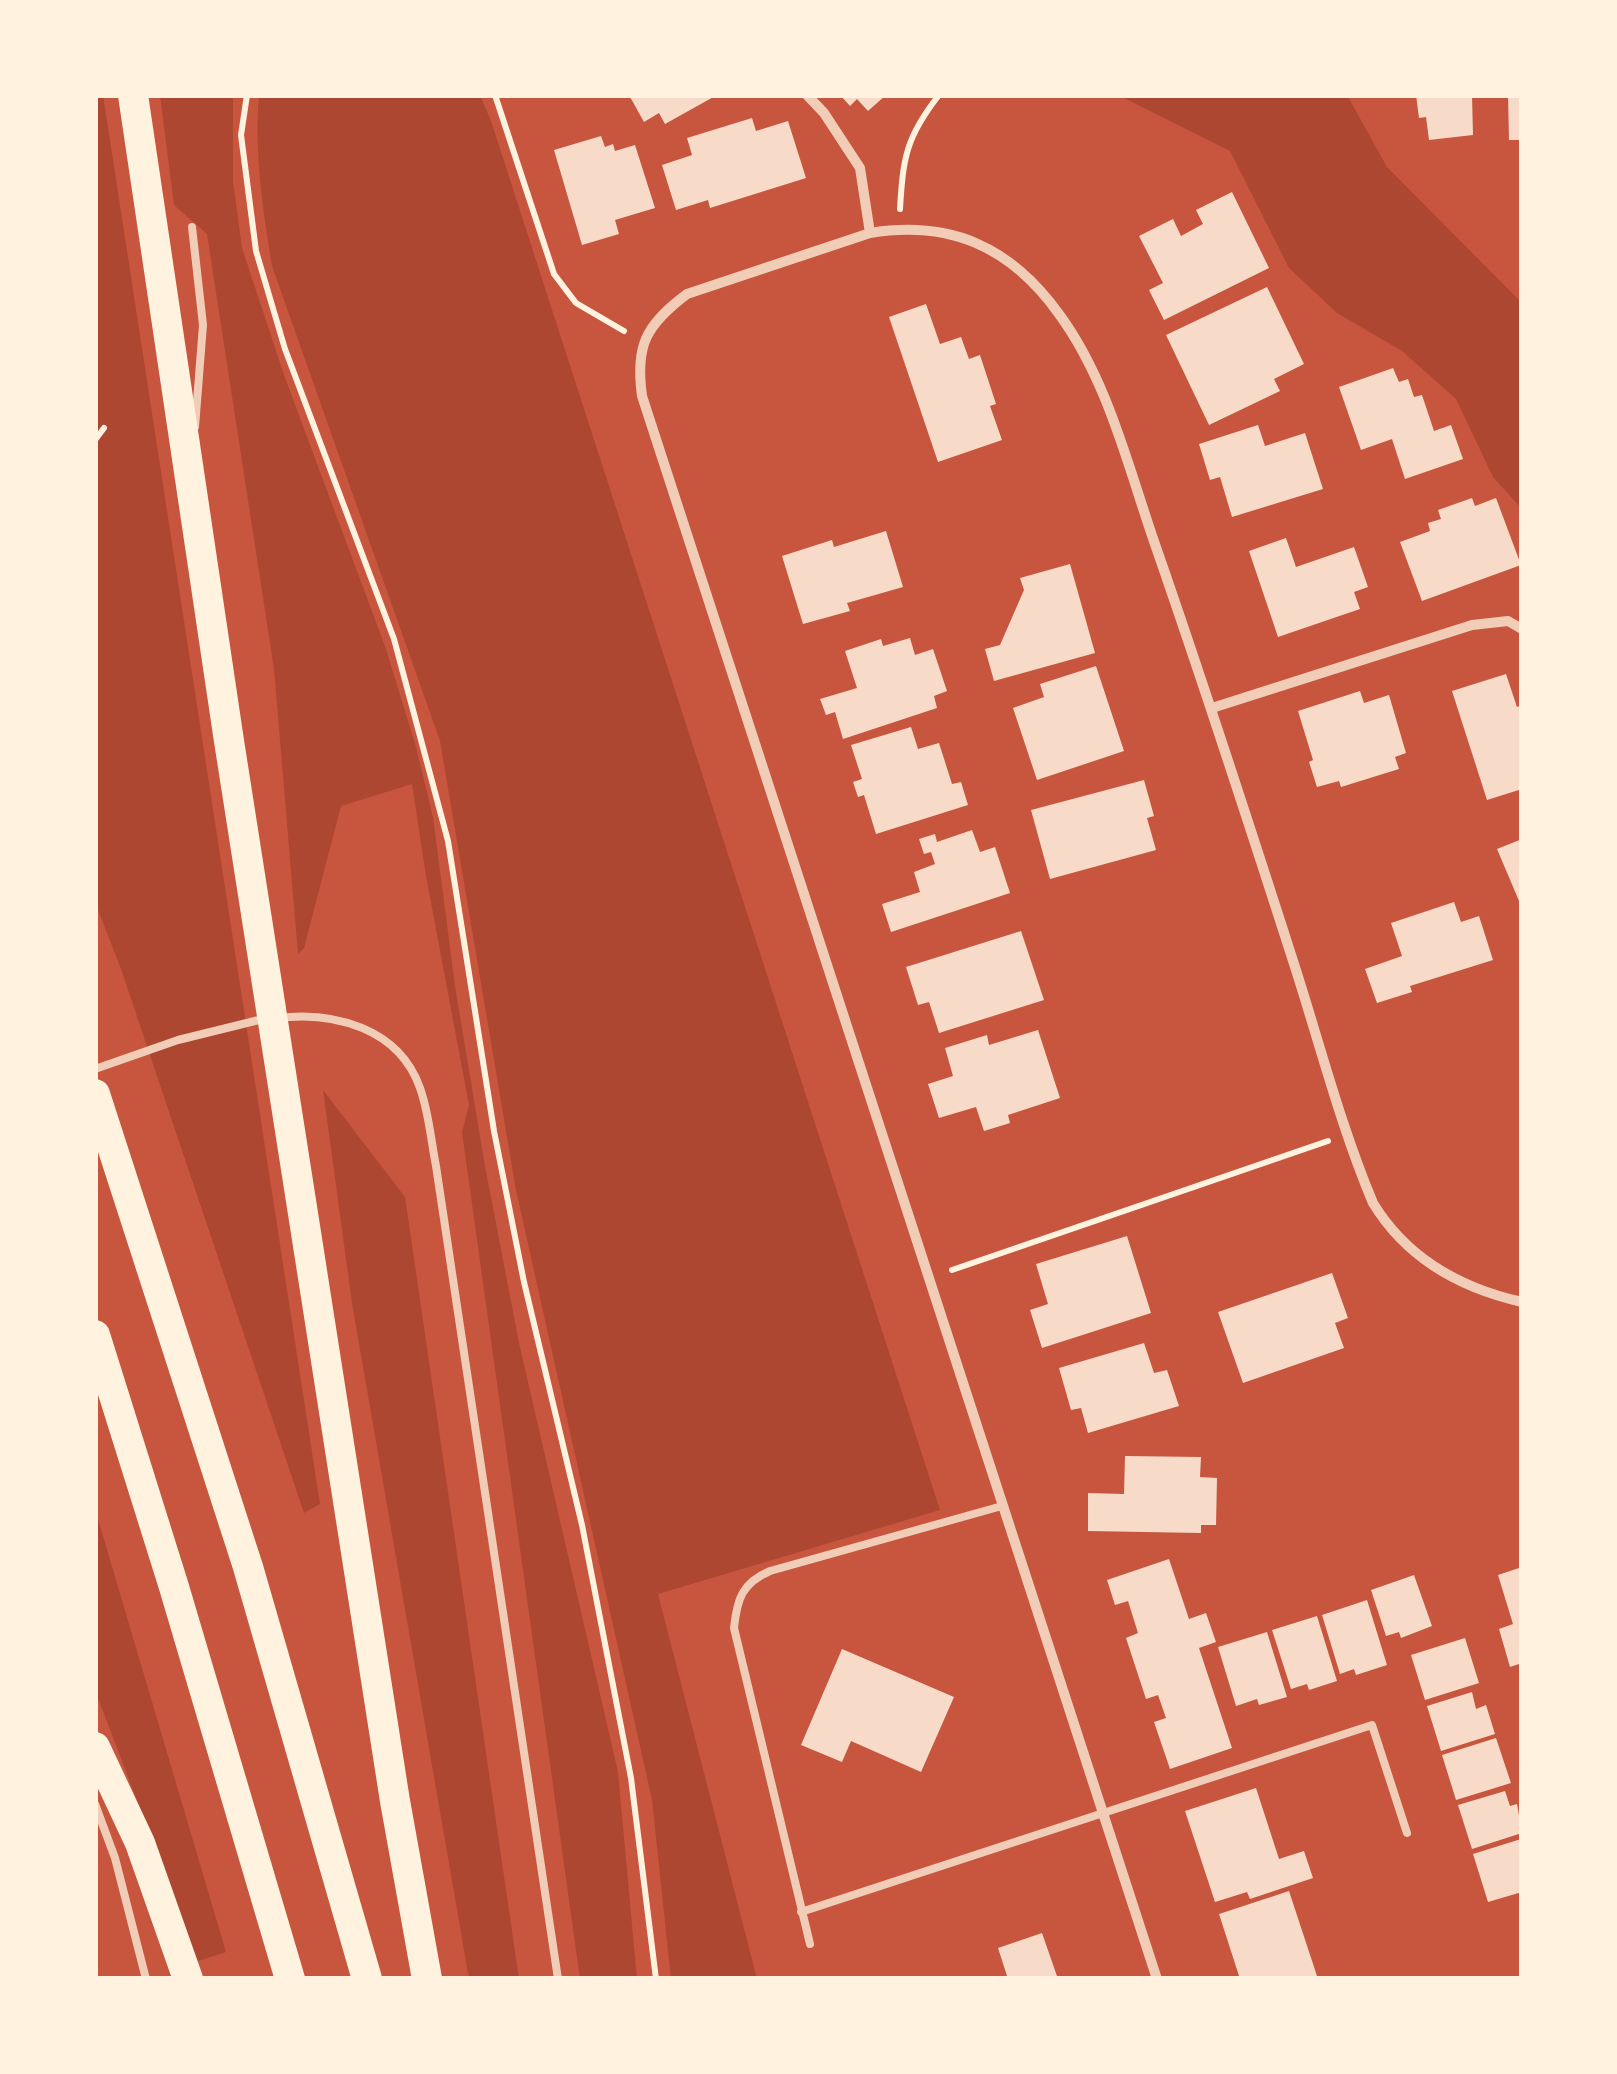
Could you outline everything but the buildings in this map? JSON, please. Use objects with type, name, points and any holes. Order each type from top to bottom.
[{"type":"highway","points":[[133,95],[395,1801],[427,1979]]},
{"type":"highway","points":[[95,1094],[248,1567],[367,1979]]},
{"type":"highway","points":[[95,1335],[290,1979]]},
{"type":"highway","points":[[95,1748],[140,1842],[188,1979]]},
{"type":"street","points":[[807,95],[824,113],[860,168],[870,233]]},
{"type":"street","points":[[1157,1979],[642,396],[638,366],[643,340],[662,313],[686,294],[870,233],[899,228],[938,230],[977,241],[1032,282],[1060,314],[1095,372],[1212,708],[1373,1203],[1421,1260],[1485,1292],[1522,1302]]},
{"type":"street","points":[[1212,708],[1472,625],[1508,621],[1522,629]]},
{"type":"lane","points":[[191,488],[202,325],[192,227]]},
{"type":"lane","points":[[95,1069],[178,1040],[253,1021],[308,1014],[362,1027],[392,1045],[410,1067],[421,1090],[436,1166],[558,1979]]},
{"type":"lane","points":[[810,1944],[734,1628],[744,1587],[770,1571],[1002,1506]]},
{"type":"lane","points":[[802,1912],[1372,1725],[1407,1834]]},
{"type":"lane","points":[[95,1804],[115,1858],[146,1979]]},
{"type":"path","points":[[246,95],[241,135],[256,251],[285,348],[394,639],[448,841],[494,1131],[524,1282],[582,1524],[631,1778],[656,1979]]},
{"type":"path","points":[[495,95],[554,274],[576,302],[643,340]]},
{"type":"path","points":[[899,228],[904,155],[939,95]]},
{"type":"path","points":[[95,440],[104,428]]},
{"type":"path","points":[[929,1278],[1348,1134]]},
{"type":"shaded area","points":[[95,95],[103,95],[320,1504],[304,1513],[95,902]]},
{"type":"shaded area","points":[[160,95],[233,95],[233,181],[242,248],[284,375],[386,649],[416,747],[433,817],[455,986],[519,1343],[618,1772],[637,1979],[580,1979],[462,1132],[469,1105],[412,784],[341,806],[304,948],[298,954],[274,669],[207,234],[174,205]]},
{"type":"shaded area","points":[[259,95],[480,95],[940,1510],[658,1594],[757,1979],[671,1979],[652,1800],[516,1190],[440,741],[272,266],[259,160]]},
{"type":"shaded area","points":[[1118,95],[1347,95],[1387,167],[1522,303],[1522,509],[1493,477],[1456,399],[1402,351],[1337,313],[1289,268],[1230,151]]},
{"type":"shaded area","points":[[323,1090],[405,1197],[519,1979],[469,1979],[352,1303]]},
{"type":"shaded area","points":[[95,1509],[226,1952],[198,1961],[95,1690]]}]
